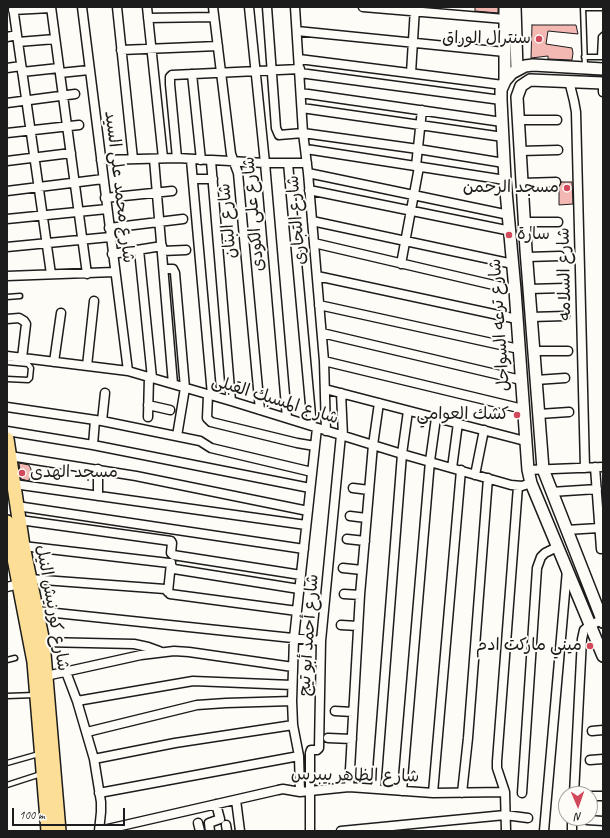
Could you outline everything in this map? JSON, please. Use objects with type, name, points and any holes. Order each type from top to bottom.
[{"type":"main road","name":"شارع ترعه السواحل","points":[[505,7],[504,83],[501,100],[504,163],[511,232],[528,470],[531,483],[603,656]]},
{"type":"main road","points":[[515,7],[517,70]]},
{"type":"main road","points":[[504,83],[517,70],[525,66],[584,62],[603,69]]},
{"type":"main road","name":"شارع ترعه السواحل","points":[[602,621],[543,470],[526,254],[517,97],[521,86],[530,80],[603,83]]},
{"type":"main road","points":[[512,251],[526,254]]},
{"type":"main road","points":[[518,324],[532,323]]},
{"type":"main road","name":"شارع كورنيش النيل","points":[[7,439],[17,506],[11,526],[10,560],[19,584],[34,662],[48,831]]},
{"type":"main road","name":"شارع كورنيش النيل","points":[[11,526],[24,546],[19,584],[37,611],[43,642],[59,831]]},
{"type":"street","points":[[51,274],[13,8],[51,7],[87,274]]},
{"type":"street","name":"شارع محمد على السيد","points":[[82,7],[114,272],[128,371]]},
{"type":"street","points":[[117,7],[132,159]]},
{"type":"street","points":[[147,7],[159,159],[158,193],[173,384]]},
{"type":"street","name":"شارع البنان","points":[[213,7],[231,154],[238,173],[260,410]]},
{"type":"street","name":"شارع على الكودى","points":[[249,7],[265,163],[287,418]]},
{"type":"street","points":[[266,7],[277,134],[303,133],[504,163]]},
{"type":"street","name":"شارع التجارى","points":[[295,7],[303,133],[306,149],[306,163],[322,333],[326,431]]},
{"type":"street","points":[[363,7],[415,9],[505,19]]},
{"type":"street","points":[[411,73],[415,9]]},
{"type":"street","points":[[148,18],[214,17]]},
{"type":"street","points":[[297,31],[505,52]]},
{"type":"street","points":[[7,36],[18,38],[55,39]]},
{"type":"street","points":[[121,50],[218,46]]},
{"type":"street","points":[[299,59],[504,83]]},
{"type":"street","points":[[7,68],[59,71],[90,70]]},
{"type":"street","points":[[177,158],[170,84],[170,77],[172,75],[272,70],[300,71],[501,100]]},
{"type":"street","points":[[192,74],[201,160]]},
{"type":"street","name":"شارع السلامه","points":[[568,81],[576,112],[585,468]]},
{"type":"street","points":[[603,83],[603,92]]},
{"type":"street","points":[[301,93],[502,122]]},
{"type":"street","points":[[7,103],[75,94]]},
{"type":"street","points":[[302,108],[503,137]]},
{"type":"street","points":[[401,264],[412,211],[418,166],[418,149],[422,110]]},
{"type":"street","points":[[518,120],[557,120]]},
{"type":"street","points":[[7,133],[79,124]]},
{"type":"street","points":[[306,149],[505,180]]},
{"type":"street","points":[[520,151],[558,150]]},
{"type":"street","points":[[7,161],[71,153]]},
{"type":"street","points":[[101,160],[177,158],[211,161],[306,163]]},
{"type":"street","points":[[191,160],[210,395],[206,415],[207,420],[297,443],[315,446]]},
{"type":"street","points":[[211,161],[231,401]]},
{"type":"street","points":[[288,163],[315,446],[294,638],[292,701],[293,725],[299,756],[300,792]]},
{"type":"street","points":[[308,173],[509,215]]},
{"type":"street","points":[[7,191],[103,179]]},
{"type":"street","points":[[193,179],[213,179]]},
{"type":"street","points":[[522,183],[556,182]]},
{"type":"street","points":[[309,190],[511,232]]},
{"type":"street","points":[[105,198],[172,192]]},
{"type":"street","points":[[7,219],[107,209]]},
{"type":"street","points":[[7,247],[83,240],[160,221],[183,219]]},
{"type":"street","points":[[312,221],[513,264]]},
{"type":"street","points":[[525,222],[558,222]]},
{"type":"street","points":[[314,243],[515,290]]},
{"type":"street","points":[[112,254],[139,250],[186,250]]},
{"type":"street","points":[[139,250],[151,378],[148,417]]},
{"type":"street","points":[[526,254],[560,256]]},
{"type":"street","points":[[164,269],[173,269],[175,273],[185,388],[177,436]]},
{"type":"street","points":[[7,276],[114,272]]},
{"type":"street","points":[[317,276],[518,324]]},
{"type":"street","points":[[529,290],[565,288]]},
{"type":"street","points":[[87,366],[94,301]]},
{"type":"street","points":[[319,305],[519,349]]},
{"type":"street","points":[[54,362],[61,313]]},
{"type":"street","points":[[532,323],[564,316]]},
{"type":"street","points":[[7,319],[19,318],[26,324],[22,358]]},
{"type":"street","points":[[322,333],[521,380]]},
{"type":"street","points":[[534,351],[568,351]]},
{"type":"street","name":"شارع المسبك القبلى","points":[[7,356],[128,371],[475,475],[518,486],[531,483]]},
{"type":"street","points":[[324,361],[523,409]]},
{"type":"street","points":[[536,380],[565,378]]},
{"type":"street","points":[[325,389],[525,441]]},
{"type":"street","points":[[93,445],[105,393]]},
{"type":"street","name":"شارع أحمد أبو تيج","points":[[310,831],[310,752],[319,748],[321,641],[342,435],[341,393]]},
{"type":"street","points":[[349,787],[366,518],[373,445],[379,403]]},
{"type":"street","points":[[148,405],[170,410]]},
{"type":"street","points":[[7,407],[99,421],[177,436],[200,441],[211,448],[312,472]]},
{"type":"street","points":[[376,789],[402,454],[408,411]]},
{"type":"street","points":[[539,414],[569,412]]},
{"type":"street","points":[[402,791],[430,461],[436,418]]},
{"type":"street","points":[[452,468],[458,424]]},
{"type":"street","points":[[475,475],[484,430]]},
{"type":"street","points":[[7,431],[93,445],[310,488]]},
{"type":"street","points":[[10,456],[136,476],[308,511]]},
{"type":"street","points":[[528,470],[599,467],[597,489],[601,549]]},
{"type":"street","points":[[98,470],[98,496]]},
{"type":"street","points":[[432,793],[461,470]]},
{"type":"street","points":[[462,792],[468,738],[488,478]]},
{"type":"street","points":[[14,484],[306,525]]},
{"type":"street","points":[[506,831],[505,792],[497,768],[497,761],[518,486]]},
{"type":"street","points":[[353,488],[369,490]]},
{"type":"street","points":[[551,492],[597,489]]},
{"type":"street","points":[[17,506],[304,549]]},
{"type":"street","points":[[350,516],[366,518]]},
{"type":"street","points":[[11,526],[171,541],[172,554],[168,592]]},
{"type":"street","points":[[566,530],[599,528]]},
{"type":"street","points":[[347,539],[365,540]]},
{"type":"street","points":[[24,546],[169,563],[174,569],[299,589]]},
{"type":"street","points":[[522,793],[537,568],[541,557],[545,553],[558,547]]},
{"type":"street","points":[[172,554],[301,575]]},
{"type":"street","points":[[343,568],[362,570]]},
{"type":"street","points":[[544,831],[567,569]]},
{"type":"street","points":[[19,584],[165,589],[170,594],[297,611]]},
{"type":"street","points":[[344,594],[360,595]]},
{"type":"street","points":[[37,611],[321,641]]},
{"type":"street","points":[[574,786],[582,639],[584,630],[590,625],[602,621]]},
{"type":"street","points":[[341,625],[358,626]]},
{"type":"street","points":[[43,642],[134,644],[148,647],[160,652]]},
{"type":"street","points":[[46,676],[160,652],[189,652],[293,666]]},
{"type":"street","points":[[66,672],[87,732],[94,759],[101,812],[99,831]]},
{"type":"street","points":[[77,701],[193,680],[292,685]]},
{"type":"street","points":[[87,732],[197,705],[292,701]]},
{"type":"street","points":[[335,711],[353,712]]},
{"type":"street","points":[[94,759],[293,725]]},
{"type":"street","points":[[592,731],[603,730]]},
{"type":"street","points":[[328,738],[352,739]]},
{"type":"street","points":[[99,792],[299,756]]},
{"type":"street","points":[[590,760],[603,759]]},
{"type":"street","name":"شارع الظاهر بيبرس","points":[[99,831],[132,827],[216,804],[283,789],[300,792],[349,787],[432,793],[505,792]]},
{"type":"street","points":[[236,800],[240,831]]},
{"type":"street","points":[[210,831],[209,823],[220,819],[216,804]]},
{"type":"street","points":[[341,831],[505,815],[528,818]]},
{"type":"lane","points":[[603,8],[584,7],[584,62],[601,57],[600,37],[603,35]]},
{"type":"lane","points":[[7,297],[20,296]]},
{"type":"lane","points":[[7,362],[28,364],[31,368],[30,378],[28,380],[7,378]]},
{"type":"lane","points":[[7,660],[15,658]]},
{"type":"lane","points":[[7,696],[36,695]]},
{"type":"lane","points":[[7,763],[42,753]]},
{"type":"lane","points":[[7,785],[43,773]]},
{"type":"building","points":[[475,7],[498,7],[498,13],[475,11]]},
{"type":"building","name":"سنترال الوراق","points":[[532,25],[576,25],[578,34],[548,31],[546,44],[572,48],[572,60],[548,59],[548,56],[531,58]]},
{"type":"building","name":"مسجد الرحمن","points":[[561,182],[572,182],[573,204],[559,205],[559,187]]},
{"type":"building","points":[[19,463],[29,465],[31,469],[29,481],[21,479]]},
{"type":"place","name":"سنترال الوراق","points":[[539,39]]},
{"type":"place","name":"مسجد الرحمن","points":[[567,188]]},
{"type":"place","name":"سارة","points":[[509,235]]},
{"type":"place","name":"كشك العوامي","points":[[517,415]]},
{"type":"place","name":"مسجد الهدى","points":[[22,473]]},
{"type":"place","name":"ميني ماركت ادم","points":[[590,646]]}]
